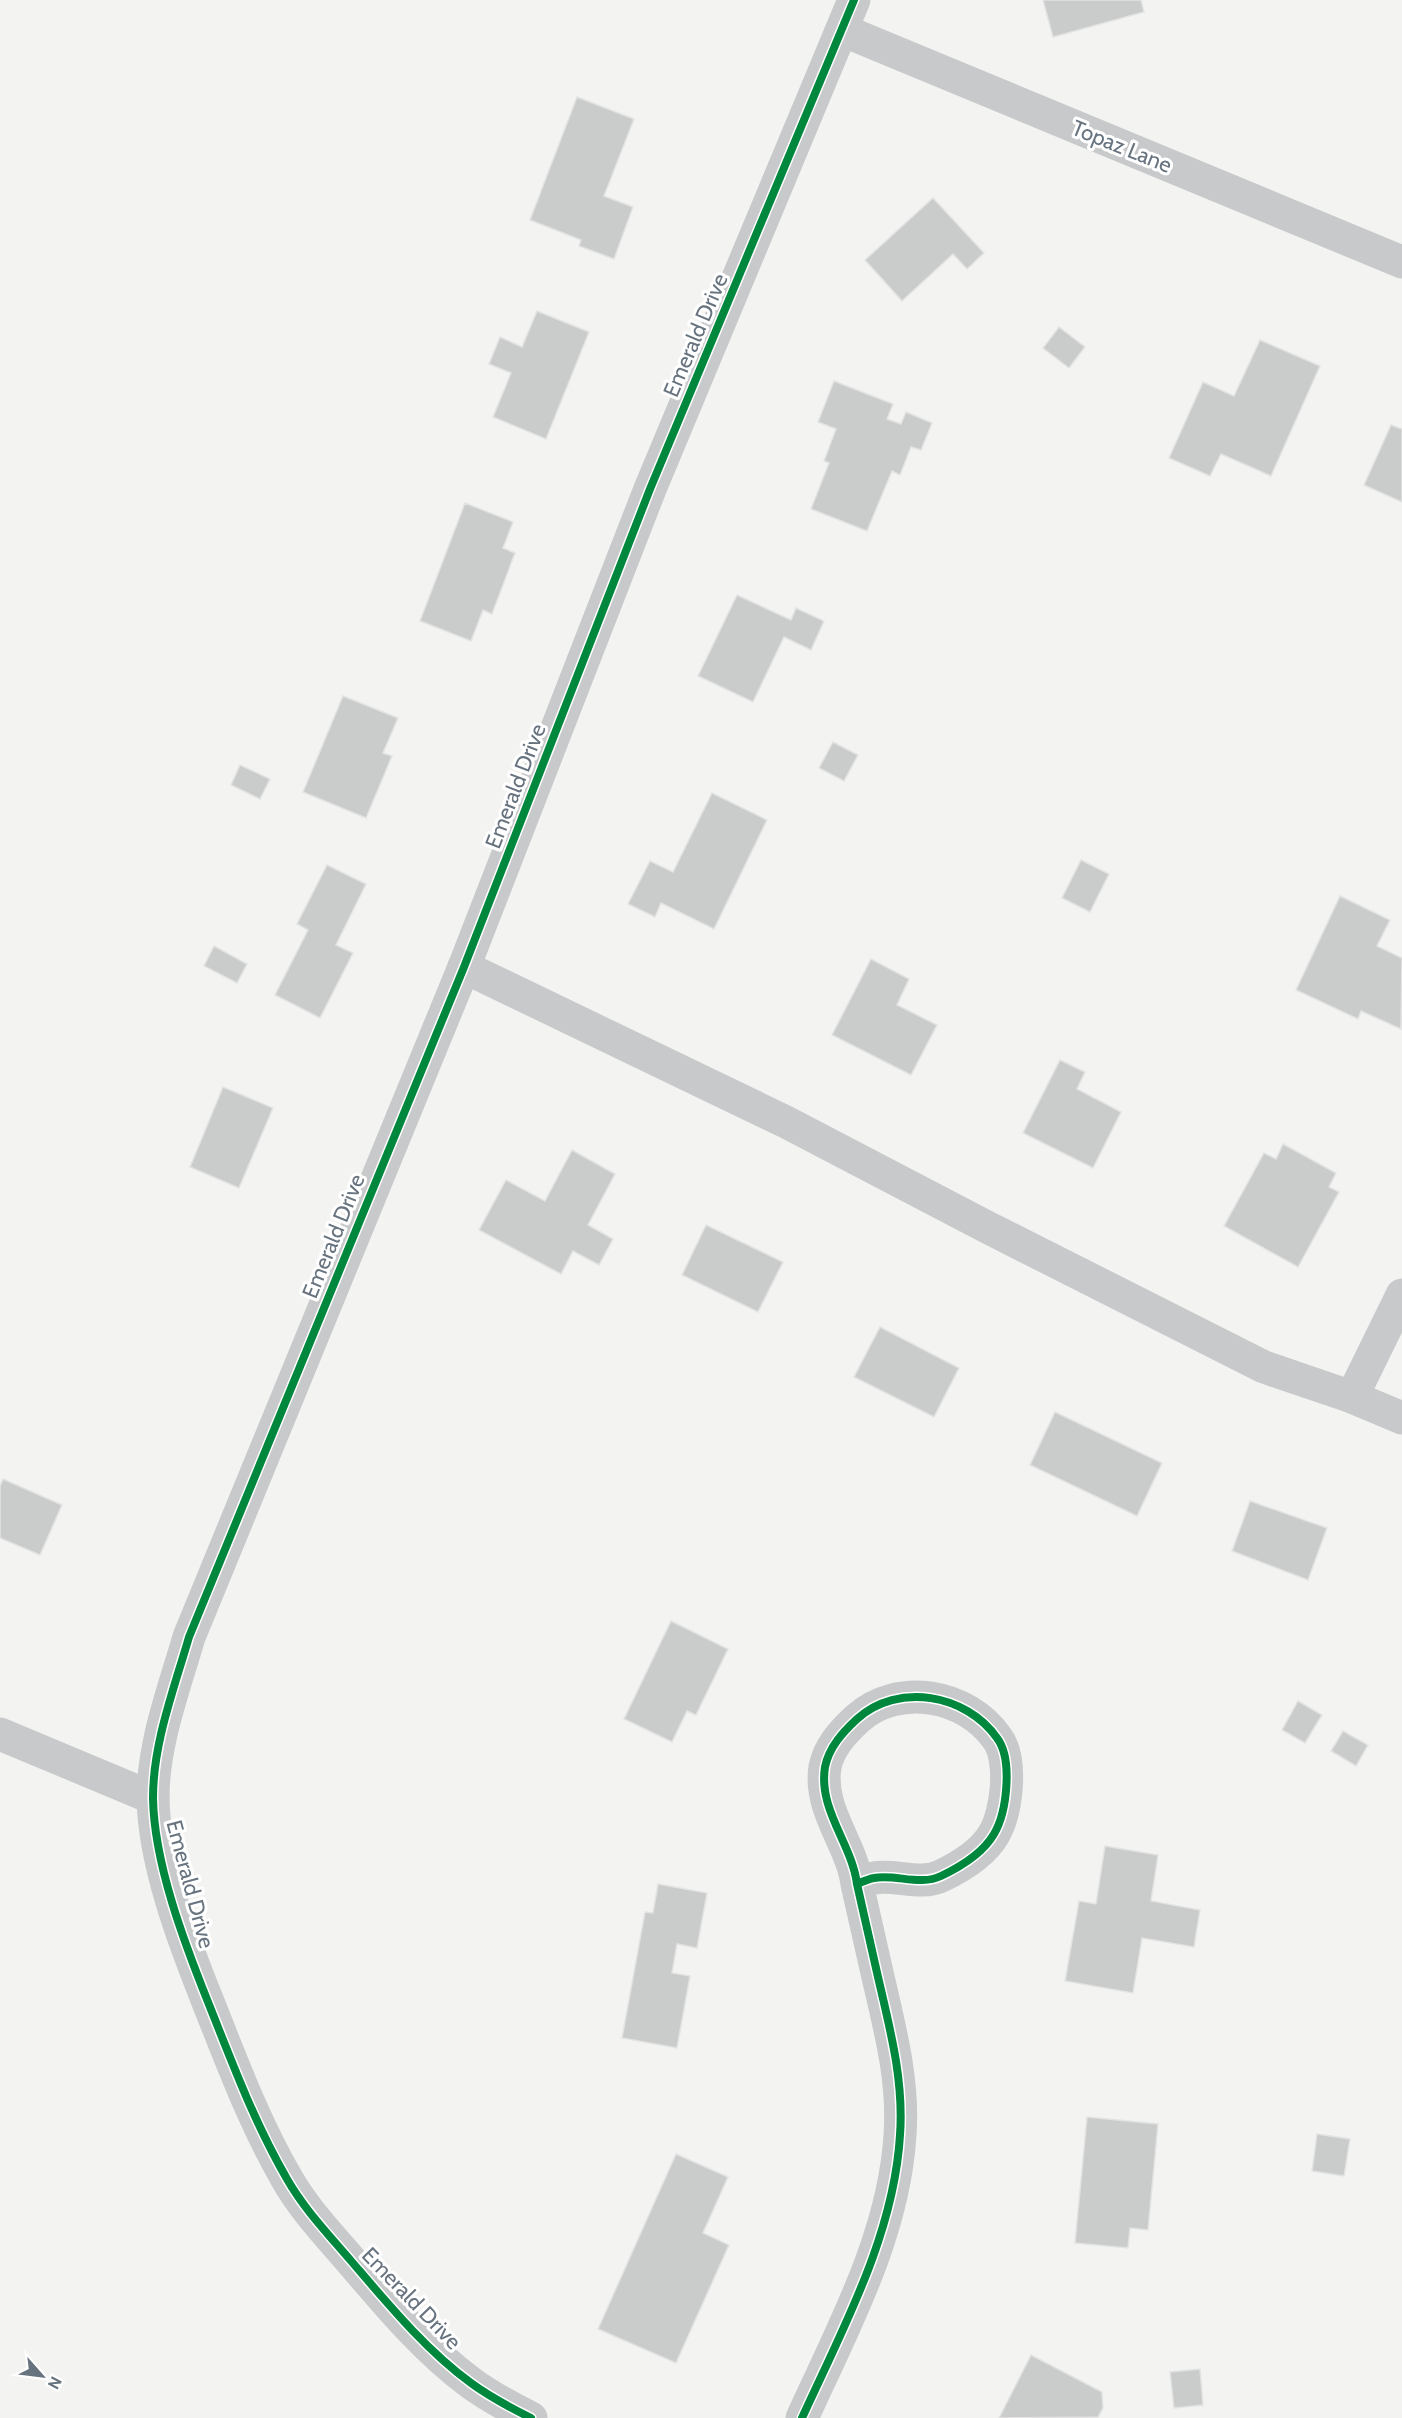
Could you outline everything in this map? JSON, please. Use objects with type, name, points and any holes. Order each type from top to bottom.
[{"type":"street","name":"Emerald Drive","points":[[531,2418],[471,2383],[442,2358],[387,2304],[318,2223],[288,2181],[260,2129],[186,1945],[156,1835],[153,1798],[160,1741],[189,1637],[464,967],[650,489],[854,0]]},
{"type":"street","name":"Topaz Lane","points":[[842,30],[1402,262]]},
{"type":"street","points":[[464,967],[786,1122],[1264,1367],[1352,1397],[1402,1418]]},
{"type":"street","points":[[1352,1397],[1402,1295]]},
{"type":"street","points":[[802,2418],[844,2327],[883,2225],[893,2184],[900,2134],[899,2075],[893,2042],[857,1884],[855,1867],[834,1823],[825,1785],[825,1767],[832,1747],[862,1714],[900,1698],[920,1695],[950,1702],[979,1718],[999,1739],[1007,1769],[1005,1803],[994,1834],[979,1851],[938,1878],[908,1880],[875,1878],[857,1884]]},
{"type":"street","points":[[0,1734],[153,1798]]},
{"type":"building","points":[[1043,0],[1141,0],[1144,12],[1053,37]]},
{"type":"building","points":[[577,97],[634,119],[604,196],[633,207],[614,259],[579,246],[581,240],[530,220]]},
{"type":"building","points":[[933,198],[984,253],[967,269],[953,254],[902,301],[865,260]]},
{"type":"building","points":[[537,311],[589,332],[546,439],[493,417],[511,373],[489,364],[500,337],[522,347]]},
{"type":"building","points":[[1059,327],[1085,347],[1069,368],[1043,348]]},
{"type":"building","points":[[1260,340],[1320,366],[1271,476],[1221,454],[1210,476],[1169,458],[1203,382],[1234,396]]},
{"type":"building","points":[[834,381],[893,404],[887,419],[901,424],[906,412],[932,423],[921,450],[911,447],[900,475],[892,471],[867,531],[811,509],[829,463],[824,461],[836,429],[818,422]]},
{"type":"building","points":[[1391,425],[1402,429],[1402,502],[1364,485]]},
{"type":"building","points":[[465,503],[513,522],[503,548],[515,553],[492,614],[483,610],[471,641],[420,621]]},
{"type":"building","points":[[737,595],[791,620],[796,608],[824,621],[811,650],[784,637],[753,702],[698,676]]},
{"type":"building","points":[[343,696],[398,718],[383,753],[392,756],[366,818],[303,792]]},
{"type":"building","points":[[833,742],[858,755],[844,781],[819,768]]},
{"type":"building","points":[[240,765],[270,779],[260,799],[231,785]]},
{"type":"building","points":[[712,793],[767,820],[714,929],[661,903],[655,917],[628,904],[650,861],[673,872]]},
{"type":"building","points":[[1081,860],[1109,874],[1090,912],[1062,898]]},
{"type":"building","points":[[327,865],[366,884],[336,945],[353,953],[320,1018],[275,995],[308,930],[297,924]]},
{"type":"building","points":[[1340,896],[1390,920],[1377,946],[1402,958],[1401,1029],[1361,1011],[1358,1019],[1296,990]]},
{"type":"building","points":[[214,946],[247,964],[237,983],[204,966]]},
{"type":"building","points":[[871,959],[909,979],[897,1005],[937,1025],[911,1075],[832,1035]]},
{"type":"building","points":[[1060,1060],[1085,1072],[1077,1089],[1121,1112],[1093,1168],[1023,1133]]},
{"type":"building","points":[[223,1087],[273,1108],[239,1188],[190,1167]]},
{"type":"building","points":[[1283,1144],[1336,1173],[1329,1187],[1339,1192],[1298,1267],[1224,1226],[1264,1153],[1276,1159]]},
{"type":"building","points":[[572,1150],[615,1174],[588,1225],[613,1239],[599,1265],[573,1251],[561,1274],[479,1230],[506,1180],[545,1201]]},
{"type":"building","points":[[706,1225],[783,1262],[758,1312],[682,1275]]},
{"type":"building","points":[[880,1327],[959,1368],[934,1417],[854,1377]]},
{"type":"building","points":[[1055,1412],[1162,1463],[1137,1516],[1030,1465]]},
{"type":"building","points":[[3,1479],[62,1505],[40,1555],[0,1538],[0,1486]]},
{"type":"building","points":[[1250,1501],[1327,1528],[1308,1580],[1232,1551]]},
{"type":"building","points":[[671,1621],[728,1649],[696,1715],[687,1711],[672,1742],[624,1719]]},
{"type":"building","points":[[1298,1701],[1322,1715],[1305,1743],[1282,1730]]},
{"type":"building","points":[[1343,1731],[1368,1745],[1356,1766],[1331,1751]]},
{"type":"building","points":[[1105,1846],[1158,1855],[1151,1901],[1200,1910],[1194,1947],[1142,1938],[1133,1993],[1065,1981],[1079,1901],[1096,1904]]},
{"type":"building","points":[[658,1884],[707,1893],[697,1948],[677,1944],[672,1973],[690,1976],[677,2048],[622,2038],[645,1912],[653,1913]]},
{"type":"building","points":[[1087,2117],[1158,2124],[1148,2230],[1130,2228],[1128,2248],[1075,2243]]},
{"type":"building","points":[[1317,2134],[1350,2139],[1344,2176],[1312,2171]]},
{"type":"building","points":[[676,2154],[728,2177],[703,2233],[729,2245],[676,2363],[598,2329]]},
{"type":"building","points":[[1031,2355],[1102,2392],[1103,2408],[1098,2417],[999,2418]]},
{"type":"building","points":[[1200,2369],[1203,2405],[1174,2408],[1170,2372]]},
{"type":"cycle path","points":[[531,2418],[493,2398],[438,2356],[394,2310],[317,2222],[287,2179],[254,2114],[189,1954],[172,1902],[159,1849],[153,1798],[154,1777],[165,1716],[189,1637],[464,967],[650,489],[854,0]]},
{"type":"cycle path","points":[[802,2418],[849,2315],[877,2245],[896,2172],[901,2115],[898,2075],[891,2036],[857,1884],[854,1869],[826,1798],[825,1767],[833,1746],[857,1719],[874,1707],[892,1700],[911,1697],[931,1698],[968,1711],[984,1723],[997,1738],[1005,1759],[1007,1772],[1005,1799],[994,1834],[970,1859],[933,1879],[882,1877],[857,1884]]}]
